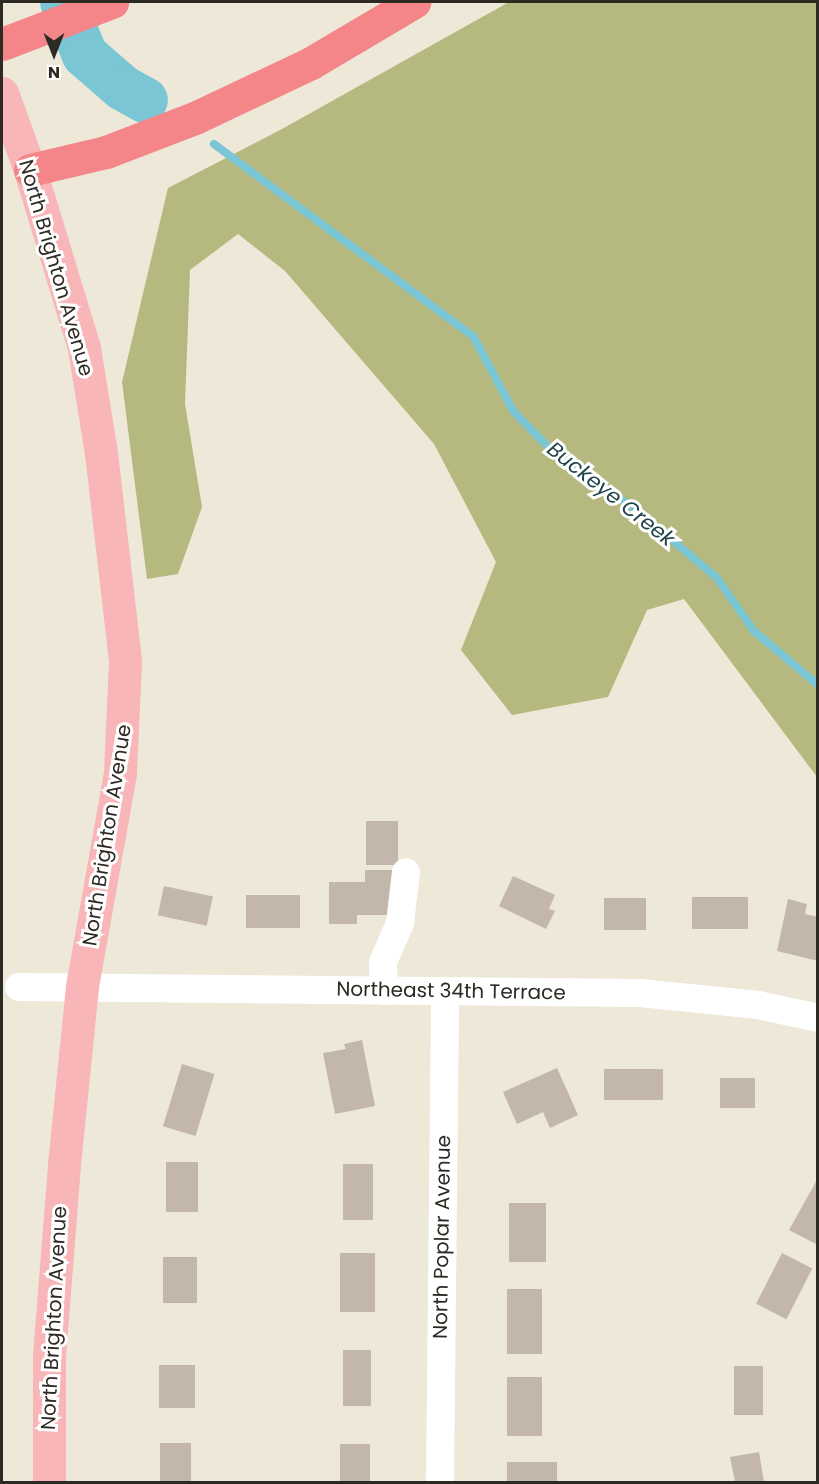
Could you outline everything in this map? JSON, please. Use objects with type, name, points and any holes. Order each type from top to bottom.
[{"type":"highway","points":[[2,44],[112,2]]},
{"type":"highway","points":[[16,172],[106,152],[197,117],[311,63],[414,2]]},
{"type":"main road","name":"North Brighton Avenue","points":[[2,93],[16,172],[84,348],[103,464],[125,662],[120,773],[82,987],[54,1275],[49,1482]]},
{"type":"street","points":[[384,991],[383,962],[400,922],[406,872]]},
{"type":"street","name":"Northeast 34th Terrace","points":[[19,987],[684,996],[818,1018]]},
{"type":"street","name":"North Poplar Avenue","points":[[440,1482],[445,991]]},
{"type":"green space","points":[[509,2],[817,2],[817,777],[684,599],[647,610],[608,697],[512,715],[461,650],[496,562],[434,444],[285,271],[238,234],[190,270],[185,404],[202,507],[178,574],[147,579],[122,382],[168,188],[282,129]]},
{"type":"building","points":[[366,821],[398,821],[398,865],[366,865]]},
{"type":"building","points":[[365,870],[396,870],[396,915],[357,915],[357,924],[329,924],[329,882],[365,882]]},
{"type":"building","points":[[513,876],[555,895],[549,909],[555,911],[546,929],[499,906]]},
{"type":"building","points":[[164,886],[213,896],[207,926],[158,915]]},
{"type":"building","points":[[246,895],[300,895],[300,928],[246,928]]},
{"type":"building","points":[[692,897],[748,897],[748,929],[692,929]]},
{"type":"building","points":[[604,898],[646,898],[646,930],[604,930]]},
{"type":"building","points":[[788,899],[807,904],[805,914],[818,917],[818,961],[777,951]]},
{"type":"building","points":[[362,1040],[375,1106],[335,1114],[323,1053],[346,1049],[344,1044]]},
{"type":"building","points":[[182,1064],[215,1074],[196,1136],[163,1126]]},
{"type":"building","points":[[557,1068],[578,1115],[550,1128],[543,1112],[517,1124],[503,1092]]},
{"type":"building","points":[[604,1069],[663,1069],[663,1100],[604,1100]]},
{"type":"building","points":[[720,1078],[755,1078],[755,1108],[720,1108]]},
{"type":"building","points":[[166,1162],[198,1162],[198,1212],[166,1212]]},
{"type":"building","points":[[343,1164],[373,1164],[373,1220],[343,1220]]},
{"type":"building","points":[[818,1178],[818,1245],[789,1230]]},
{"type":"building","points":[[509,1203],[546,1203],[546,1262],[509,1262]]},
{"type":"building","points":[[340,1253],[375,1253],[375,1312],[340,1312]]},
{"type":"building","points":[[782,1253],[812,1268],[786,1319],[756,1304]]},
{"type":"building","points":[[163,1257],[197,1257],[197,1303],[163,1303]]},
{"type":"building","points":[[507,1289],[542,1289],[542,1354],[507,1354]]},
{"type":"building","points":[[343,1350],[371,1350],[371,1406],[343,1406]]},
{"type":"building","points":[[159,1365],[195,1365],[195,1408],[159,1408]]},
{"type":"building","points":[[734,1366],[763,1366],[763,1415],[734,1415]]},
{"type":"building","points":[[507,1377],[542,1377],[542,1436],[507,1436]]},
{"type":"building","points":[[160,1443],[191,1443],[191,1482],[160,1482]]},
{"type":"building","points":[[340,1444],[370,1444],[370,1482],[340,1482]]},
{"type":"building","points":[[759,1452],[764,1482],[735,1482],[730,1457]]},
{"type":"building","points":[[507,1462],[557,1462],[557,1482],[507,1482]]},
{"type":"waterway","name":"Buckeye Creek","points":[[63,2],[85,55],[123,88],[145,100]]},
{"type":"waterway","name":"Buckeye Creek","points":[[214,144],[473,336],[514,412],[560,459],[634,508],[717,578],[754,631],[818,685]]}]
